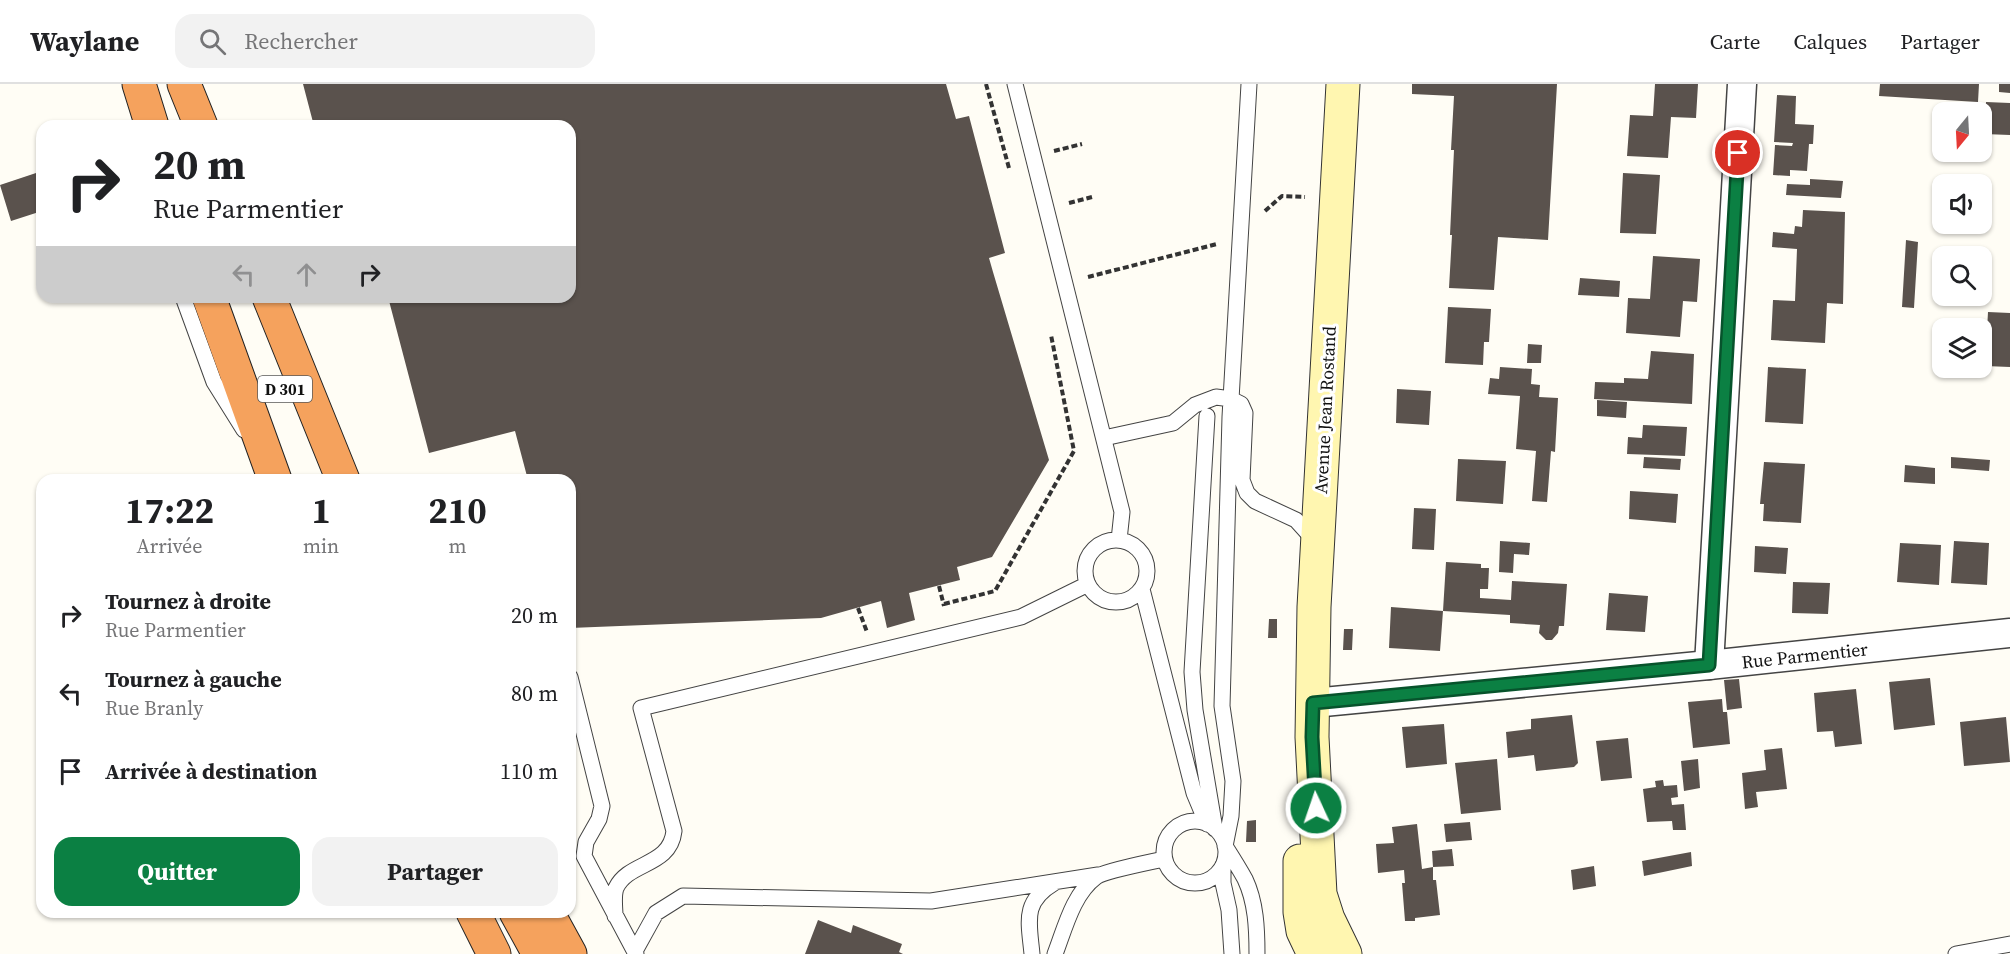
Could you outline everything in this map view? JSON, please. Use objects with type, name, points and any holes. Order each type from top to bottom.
[{"type":"highway","points":[[139,84],[151,120]]},
{"type":"highway","points":[[183,84],[193,120]]},
{"type":"highway","points":[[183,84],[198,120]]},
{"type":"highway","name":"D 301","points":[[211,303],[273,474]]},
{"type":"highway","name":"D 301","points":[[253,303],[318,474]]},
{"type":"highway","points":[[271,303],[342,474]]},
{"type":"highway","points":[[476,918],[494,954]]},
{"type":"highway","points":[[519,918],[539,954]]},
{"type":"highway","points":[[550,918],[570,954]]},
{"type":"street","name":"Avenue Jean Rostand","points":[[1309,946],[1300,912],[1299,873],[1312,737],[1317,544],[1343,84]]},
{"type":"street","points":[[1709,665],[1742,84]]},
{"type":"street","name":"Rue Parmentier","points":[[1313,703],[2010,633]]},
{"type":"street","name":"Avenue Jean Rostand","points":[[1312,737],[1320,894],[1328,919],[1345,954]]},
{"type":"lane","points":[[1015,84],[1122,512],[1119,540]]},
{"type":"lane","points":[[1249,84],[1231,399],[1222,706],[1233,782],[1231,816],[1225,846],[1249,890],[1257,923],[1257,954]]},
{"type":"lane","points":[[185,303],[214,382],[271,474]]},
{"type":"lane","points":[[1104,438],[1173,423],[1195,405],[1216,397],[1231,399],[1241,404],[1245,413],[1242,480],[1247,493],[1255,501],[1296,520],[1317,544]]},
{"type":"lane","points":[[1207,416],[1192,672],[1211,826]]},
{"type":"lane","points":[[1119,540],[1136,547],[1142,554],[1147,572],[1142,588],[1134,596],[1124,601],[1114,602],[1098,596],[1088,584],[1085,574],[1086,563],[1098,546],[1108,541],[1119,540]]},
{"type":"lane","points":[[615,916],[615,890],[623,878],[666,853],[673,842],[674,831],[640,708],[1022,617],[1088,584]]},
{"type":"lane","points":[[1142,588],[1194,793],[1211,826],[1222,837],[1225,846],[1226,856],[1223,865],[1210,879],[1202,883],[1191,884],[1174,876],[1164,859],[1166,840],[1171,832],[1188,822],[1211,826]]},
{"type":"lane","points":[[576,701],[602,806],[599,819],[586,842],[584,856],[636,952]]},
{"type":"lane","points":[[636,952],[656,913],[683,896],[931,900],[1098,875],[1164,859]]},
{"type":"lane","points":[[1223,865],[1223,883],[1229,910],[1232,954]]},
{"type":"lane","points":[[1055,954],[1080,894],[1098,875]]},
{"type":"lane","points":[[1032,954],[1029,915],[1031,906],[1044,890],[1057,882]]},
{"type":"lane","points":[[1956,954],[2010,944]]},
{"type":"path","points":[[986,84],[1009,169]]},
{"type":"path","points":[[1064,283],[1230,241],[1282,196],[1338,199]]},
{"type":"path","points":[[944,604],[995,591],[1074,451],[1050,329]]},
{"type":"building","points":[[303,84],[946,84],[956,119],[969,116],[1005,253],[989,258],[1049,460],[992,557],[957,567],[960,580],[909,593],[915,620],[887,628],[881,601],[821,618],[576,628],[576,474],[526,474],[515,431],[429,453],[390,303],[576,303],[576,120],[312,120]]},
{"type":"building","points":[[1412,84],[1557,84],[1548,240],[1498,237],[1494,290],[1449,288],[1454,96],[1412,94]]},
{"type":"building","points":[[1655,84],[1698,84],[1696,118],[1671,117],[1668,158],[1627,156],[1630,115],[1653,116]]},
{"type":"building","points":[[1880,84],[1979,84],[1978,102],[1879,96]]},
{"type":"building","points":[[1999,84],[2010,84],[2010,93],[1999,92]]},
{"type":"building","points":[[1777,95],[1796,96],[1795,124],[1814,125],[1813,144],[1809,144],[1807,171],[1790,170],[1790,176],[1773,175],[1775,145],[1792,146],[1793,143],[1774,142]]},
{"type":"building","points":[[1992,102],[2010,103],[2010,135],[1992,134]]},
{"type":"building","points":[[36,173],[36,213],[11,221],[0,185]]},
{"type":"building","points":[[1623,173],[1660,175],[1656,234],[1620,233]]},
{"type":"building","points":[[1810,179],[1843,181],[1841,198],[1786,195],[1787,184],[1810,185]]},
{"type":"building","points":[[1803,210],[1845,212],[1843,304],[1827,303],[1825,343],[1771,340],[1773,300],[1795,301],[1797,249],[1772,247],[1773,232],[1794,234],[1795,226],[1802,227]]},
{"type":"building","points":[[1906,240],[1918,242],[1914,308],[1902,307]]},
{"type":"building","points":[[1653,256],[1700,259],[1697,302],[1683,301],[1680,337],[1626,333],[1628,298],[1650,299]]},
{"type":"building","points":[[1580,278],[1620,281],[1619,297],[1578,295]]},
{"type":"building","points":[[1448,307],[1491,309],[1489,342],[1484,342],[1483,365],[1445,363]]},
{"type":"building","points":[[1988,312],[2010,313],[2010,367],[1992,366],[1992,318],[1988,318]]},
{"type":"building","points":[[1528,344],[1542,345],[1541,363],[1527,363]]},
{"type":"building","points":[[1651,351],[1694,354],[1692,404],[1594,399],[1595,382],[1624,383],[1624,378],[1648,379]]},
{"type":"building","points":[[1500,367],[1532,369],[1531,384],[1540,385],[1539,397],[1558,398],[1555,452],[1551,451],[1547,502],[1532,501],[1536,451],[1516,449],[1520,396],[1488,394],[1490,378],[1499,379]]},
{"type":"building","points":[[1768,367],[1806,369],[1803,424],[1765,422]]},
{"type":"building","points":[[1397,389],[1431,391],[1429,425],[1396,423]]},
{"type":"building","points":[[1597,400],[1627,402],[1626,418],[1597,416]]},
{"type":"building","points":[[1643,425],[1687,427],[1685,456],[1627,454],[1628,437],[1642,438]]},
{"type":"building","points":[[1644,457],[1681,459],[1680,470],[1643,468]]},
{"type":"building","points":[[1951,457],[1990,460],[1989,471],[1951,468]]},
{"type":"building","points":[[1458,459],[1506,461],[1503,504],[1456,501]]},
{"type":"building","points":[[1764,462],[1805,464],[1801,523],[1763,521],[1764,504],[1760,504]]},
{"type":"building","points":[[1905,465],[1935,468],[1935,484],[1904,482]]},
{"type":"building","points":[[1630,491],[1678,494],[1676,523],[1629,519]]},
{"type":"building","points":[[1414,508],[1436,509],[1434,550],[1412,549]]},
{"type":"building","points":[[1500,541],[1530,543],[1529,555],[1514,554],[1513,573],[1499,572]]},
{"type":"building","points":[[1954,541],[1989,543],[1987,585],[1951,583]]},
{"type":"building","points":[[1900,543],[1941,545],[1939,585],[1897,582]]},
{"type":"building","points":[[1755,546],[1788,548],[1786,574],[1754,572]]},
{"type":"building","points":[[1446,562],[1481,564],[1481,568],[1489,568],[1488,589],[1480,589],[1480,598],[1511,600],[1512,581],[1567,584],[1564,626],[1559,626],[1558,633],[1552,640],[1546,640],[1539,633],[1540,625],[1510,623],[1510,615],[1443,611]]},
{"type":"building","points":[[1793,582],[1830,583],[1828,614],[1792,613]]},
{"type":"building","points":[[1609,593],[1648,596],[1645,632],[1606,630]]},
{"type":"building","points":[[1391,607],[1443,611],[1440,651],[1389,648]]},
{"type":"building","points":[[1269,619],[1277,619],[1277,638],[1268,638]]},
{"type":"building","points":[[1344,629],[1353,629],[1352,650],[1343,650]]},
{"type":"building","points":[[1930,678],[1935,725],[1894,730],[1889,682]]},
{"type":"building","points":[[1739,679],[1742,708],[1727,710],[1724,680]]},
{"type":"building","points":[[1856,689],[1862,744],[1835,747],[1833,731],[1817,732],[1814,693]]},
{"type":"building","points":[[1722,699],[1723,712],[1727,712],[1730,744],[1693,748],[1688,702]]},
{"type":"building","points":[[1572,715],[1578,763],[1574,767],[1536,771],[1534,755],[1508,758],[1506,732],[1531,729],[1531,719]]},
{"type":"building","points":[[2006,717],[2010,762],[1964,766],[1960,722]]},
{"type":"building","points":[[1444,724],[1447,764],[1406,768],[1402,727]]},
{"type":"building","points":[[1628,738],[1632,778],[1601,781],[1596,741]]},
{"type":"building","points":[[1782,748],[1787,789],[1756,792],[1758,807],[1745,809],[1742,773],[1766,770],[1764,750]]},
{"type":"building","points":[[1497,759],[1501,810],[1461,814],[1455,763]]},
{"type":"building","points":[[1698,759],[1700,788],[1684,791],[1681,761]]},
{"type":"building","points":[[1663,780],[1664,786],[1677,785],[1678,797],[1671,798],[1672,805],[1684,804],[1686,830],[1673,830],[1672,821],[1647,822],[1643,789],[1656,787],[1655,781]]},
{"type":"building","points":[[1256,820],[1256,842],[1246,842],[1247,821]]},
{"type":"building","points":[[1470,822],[1472,840],[1446,842],[1444,824]]},
{"type":"building","points":[[1417,824],[1422,869],[1433,867],[1433,880],[1436,880],[1440,915],[1405,921],[1402,883],[1405,883],[1404,870],[1378,873],[1376,844],[1394,843],[1392,827]]},
{"type":"building","points":[[1452,849],[1454,866],[1433,867],[1432,851]]},
{"type":"building","points":[[1691,852],[1692,866],[1644,876],[1642,861]]},
{"type":"building","points":[[1594,866],[1596,886],[1573,890],[1571,870]]},
{"type":"building","points":[[818,920],[851,933],[853,925],[902,944],[899,952],[903,954],[805,954]]},
{"type":"route","points":[[1316,808],[1312,737],[1313,703],[1709,665],[1738,153]]}]
